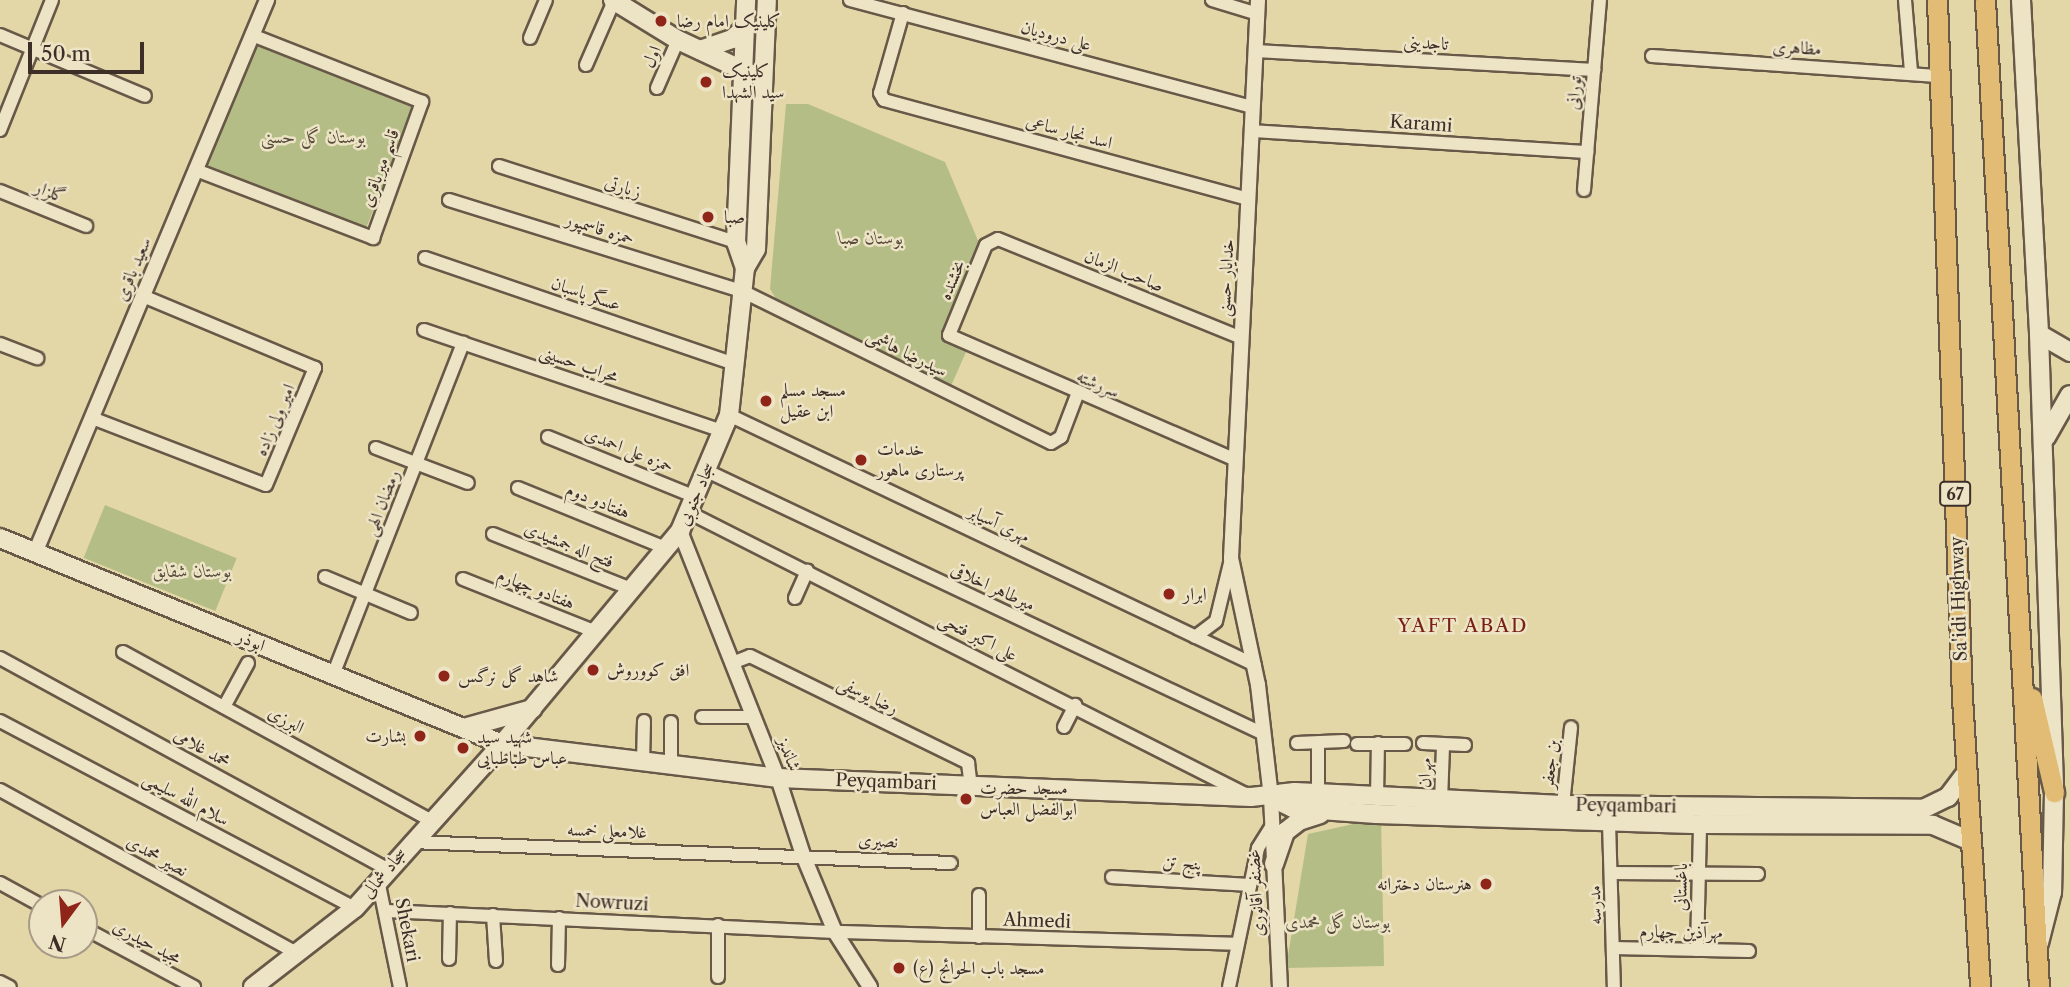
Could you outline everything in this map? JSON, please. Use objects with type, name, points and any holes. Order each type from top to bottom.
[{"type":"highway","name":"Sa'idi Highway","points":[[1937,0],[1936,36],[1940,76],[1966,773],[1980,987]]},
{"type":"highway","points":[[1985,0],[2039,987]]},
{"type":"highway","points":[[2021,645],[2053,792]]},
{"type":"main road","points":[[613,0],[678,40],[743,73],[765,75]]},
{"type":"main road","points":[[745,268],[736,242],[746,0]]},
{"type":"main road","points":[[745,268],[756,249],[767,0]]},
{"type":"main road","points":[[1931,0],[1936,36]]},
{"type":"main road","points":[[2021,0],[2039,334],[2053,792],[2052,892],[2037,950]]},
{"type":"main road","points":[[700,50],[732,38],[746,27]]},
{"type":"main road","name":"سجاد جنوبی","points":[[502,744],[680,531],[726,423],[745,268]]},
{"type":"main road","points":[[2039,334],[2070,352]]},
{"type":"main road","points":[[2043,444],[2056,412],[2070,395]]},
{"type":"main road","name":"ابوذر","points":[[0,538],[502,744]]},
{"type":"main road","points":[[464,728],[532,709]]},
{"type":"main road","name":"سجاد شمالی","points":[[253,987],[355,908],[430,820],[502,744]]},
{"type":"main road","name":"Peyqambari","points":[[502,744],[778,778],[1251,797],[1318,793],[1377,798],[1563,805],[1609,814],[1700,824],[1894,827],[1924,818]]},
{"type":"main road","points":[[1966,773],[1948,797],[1924,818],[1969,839]]},
{"type":"main road","name":"Peyqambari","points":[[1271,797],[1293,808],[1339,811],[1924,818]]},
{"type":"main road","points":[[1274,864],[1285,832],[1292,827],[1339,811]]},
{"type":"street","points":[[0,130],[52,0]]},
{"type":"street","name":"سعید باقری","points":[[35,553],[267,0]]},
{"type":"street","points":[[530,38],[546,0]]},
{"type":"street","points":[[586,65],[613,0]]},
{"type":"street","name":"علی درودیان","points":[[850,0],[1253,107]]},
{"type":"street","points":[[1212,0],[1258,7]]},
{"type":"street","name":"تورانی","points":[[1584,190],[1600,0]]},
{"type":"street","points":[[1905,0],[1911,72]]},
{"type":"street","name":"خدایار حسنی","points":[[1195,637],[1216,621],[1231,558],[1258,7]]},
{"type":"street","name":"اسد نجار ساعی","points":[[903,13],[881,97],[1249,199]]},
{"type":"street","points":[[0,35],[145,96]]},
{"type":"street","name":"قاسم میرباقری","points":[[195,170],[373,238],[422,102],[252,35]]},
{"type":"street","name":"اول","points":[[657,88],[678,40]]},
{"type":"street","name":"تاجدینی","points":[[1256,51],[1594,70]]},
{"type":"street","name":"مظاهری","points":[[1653,56],[1940,76]]},
{"type":"street","name":"Karami","points":[[1252,131],[1587,152]]},
{"type":"street","name":"زیارتی","points":[[499,166],[736,242]]},
{"type":"street","name":"گلزار","points":[[0,191],[86,226]]},
{"type":"street","name":"حمزه قاسمپور","points":[[449,200],[741,291]]},
{"type":"street","name":"صاحب الزمان","points":[[992,240],[1242,338]]},
{"type":"street","name":"بخشنده","points":[[949,335],[992,240]]},
{"type":"street","name":"عسگر پاسبان","points":[[425,258],[735,363]]},
{"type":"street","name":"سیدرضا هاشمی","points":[[741,291],[1051,443],[1057,442],[1077,395]]},
{"type":"street","name":"امیر ولی زاده","points":[[92,418],[266,485],[281,450],[315,368],[143,296]]},
{"type":"street","name":"محراب حسینی","points":[[424,330],[726,423]]},
{"type":"street","name":"سررشته","points":[[949,335],[1077,395],[1236,460]]},
{"type":"street","name":"رمضان الهی","points":[[333,675],[463,343]]},
{"type":"street","points":[[0,344],[37,358]]},
{"type":"street","name":"مهری آسیابر","points":[[726,423],[1255,665]]},
{"type":"street","name":"حمزه علی احمدی","points":[[548,436],[692,505]]},
{"type":"street","points":[[376,448],[468,483]]},
{"type":"street","name":"میرطاهر اخلاقی","points":[[707,471],[1264,734]]},
{"type":"street","name":"هفتادو دوم","points":[[518,488],[666,548]]},
{"type":"street","name":"علی اکبر فتحی","points":[[692,505],[807,571],[1075,705],[1251,797]]},
{"type":"street","name":"شاندیز","points":[[680,531],[778,778],[803,855],[835,932],[870,987]]},
{"type":"street","name":"فتح اله جمشیدی","points":[[493,534],[631,589]]},
{"type":"street","name":"خدایار حسنی","points":[[1231,558],[1255,665],[1271,797]]},
{"type":"street","points":[[795,598],[807,571]]},
{"type":"street","points":[[325,577],[411,613]]},
{"type":"street","name":"هفتادو چهارم","points":[[463,579],[596,632]]},
{"type":"street","name":"البرزی","points":[[123,652],[430,820]]},
{"type":"street","name":"رضا یوسفی","points":[[732,663],[750,656],[968,763],[971,786]]},
{"type":"street","name":"محمد غلامی","points":[[0,658],[382,874]]},
{"type":"street","points":[[224,707],[248,663]]},
{"type":"street","points":[[1064,727],[1075,705]]},
{"type":"street","points":[[702,717],[753,716]]},
{"type":"street","name":"سلام الله سلیمی","points":[[0,721],[355,908]]},
{"type":"street","points":[[643,762],[644,721]]},
{"type":"street","points":[[671,722],[671,765]]},
{"type":"street","name":"بن جعفر","points":[[1563,805],[1571,727]]},
{"type":"street","points":[[1297,743],[1344,741]]},
{"type":"street","points":[[1377,798],[1378,743]]},
{"type":"street","points":[[1423,743],[1465,745]]},
{"type":"street","points":[[1318,744],[1318,793]]},
{"type":"street","points":[[1357,744],[1405,744]]},
{"type":"street","name":"مهران","points":[[1441,801],[1443,746]]},
{"type":"street","name":"نصیر محمدی","points":[[0,790],[297,953]]},
{"type":"street","name":"غضنفر آقانوری","points":[[1271,797],[1280,987]]},
{"type":"street","name":"مدرسه","points":[[1609,814],[1614,987]]},
{"type":"street","name":"باغستانی","points":[[1697,950],[1700,824]]},
{"type":"street","points":[[1229,987],[1258,848],[1272,826]]},
{"type":"street","name":"غلامعلی خمسه","points":[[411,842],[803,855]]},
{"type":"street","name":"نصیری","points":[[803,855],[951,863]]},
{"type":"street","points":[[1612,873],[1758,874]]},
{"type":"street","name":"Shekari","points":[[382,874],[400,987]]},
{"type":"street","name":"پنج تن","points":[[1112,877],[1249,885]]},
{"type":"street","points":[[0,883],[28,898]]},
{"type":"street","points":[[979,895],[979,936]]},
{"type":"street","name":"Nowruzi","points":[[387,911],[835,932]]},
{"type":"street","points":[[449,959],[450,913]]},
{"type":"street","points":[[493,915],[496,961]]},
{"type":"street","points":[[558,965],[559,918]]},
{"type":"street","points":[[718,925],[718,976]]},
{"type":"street","name":"Ahmedi","points":[[835,932],[1237,944]]},
{"type":"street","name":"مجید حیدری","points":[[98,936],[194,987]]},
{"type":"street","name":"مهرآذین چهارم","points":[[1613,948],[1749,951]]},
{"type":"street","points":[[0,982],[10,987]]},
{"type":"green space","name":"بوستان گل حسنی","points":[[255,41],[415,106],[364,234],[203,169]]},
{"type":"green space","name":"بوستان صبا","points":[[786,104],[808,104],[945,162],[979,243],[947,329],[971,341],[950,388],[778,302],[770,289]]},
{"type":"green space","name":"بوستان شقایق","points":[[105,505],[237,558],[215,611],[84,558]]},
{"type":"green space","name":"بوستان گل محمدی","points":[[1381,818],[1384,966],[1286,968],[1308,834]]},
{"type":"place","name":"کلینیک امام رضا","points":[[661,21]]},
{"type":"place","name":"کلینیک سید الشهدا","points":[[706,82]]},
{"type":"place","name":"صبا","points":[[708,217]]},
{"type":"place","name":"مسجد مسلم ابن عقیل","points":[[766,401]]},
{"type":"place","name":"خدمات پرستاری ماهور","points":[[861,460]]},
{"type":"place","name":"ابرار","points":[[1169,594]]},
{"type":"place","name":"افق کووروش","points":[[593,670]]},
{"type":"place","name":"شاهد گل نرگس","points":[[444,676]]},
{"type":"place","name":"بشارت","points":[[420,736]]},
{"type":"place","name":"شهید سید عباس طباطبایی","points":[[463,748]]},
{"type":"place","name":"مسجد حضرت ابوالفضل العباس","points":[[966,799]]},
{"type":"place","name":"هنرستان دخترانه","points":[[1486,884]]},
{"type":"place","name":"مسجد باب الحوائج (ع)","points":[[899,968]]},
{"type":"district","name":"YAFT ABAD","points":[[1463,626]]}]
